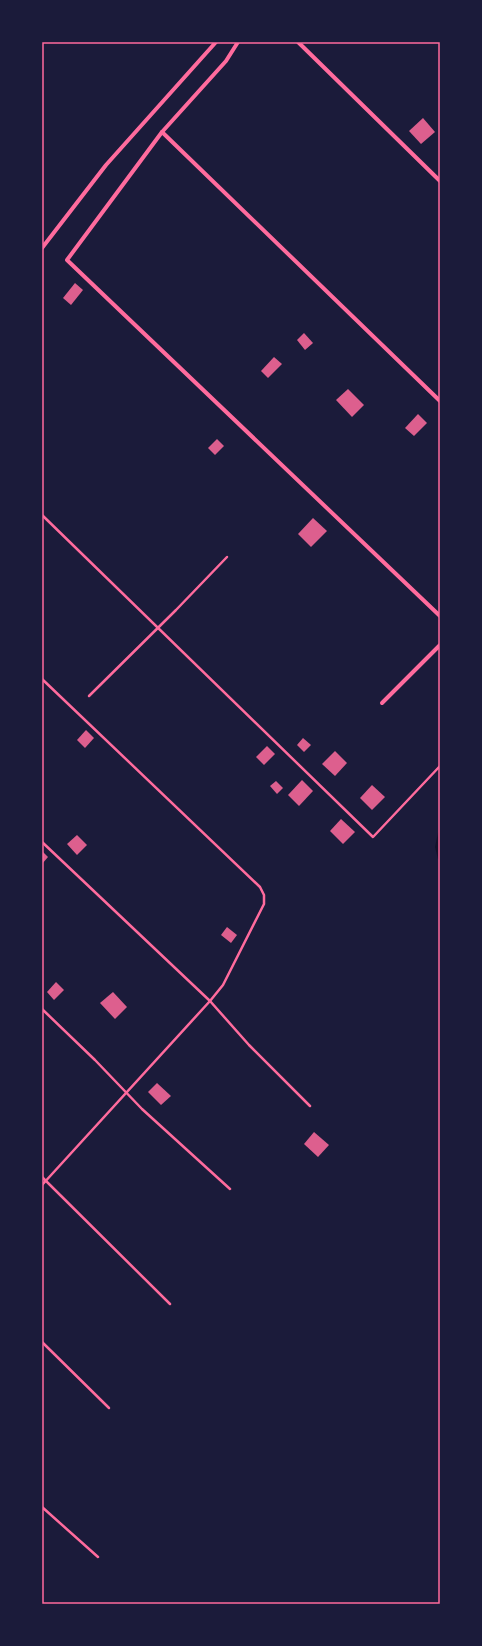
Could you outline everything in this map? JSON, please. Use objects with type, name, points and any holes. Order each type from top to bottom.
[{"type":"street","points":[[42,248],[106,165],[216,42]]},
{"type":"street","points":[[238,42],[226,61],[162,132],[67,260],[440,616]]},
{"type":"street","points":[[298,42],[440,180]]},
{"type":"street","points":[[162,132],[440,400]]},
{"type":"street","points":[[382,703],[440,645]]},
{"type":"lane","points":[[42,515],[373,836],[440,766]]},
{"type":"lane","points":[[89,696],[227,557]]},
{"type":"lane","points":[[42,679],[260,887],[264,896],[264,904],[223,985],[42,1185]]},
{"type":"lane","points":[[42,842],[210,1001],[249,1045],[310,1106]]},
{"type":"lane","points":[[42,1009],[96,1060],[142,1110],[230,1189]]},
{"type":"lane","points":[[42,1177],[170,1304]]},
{"type":"lane","points":[[42,1342],[109,1408]]},
{"type":"lane","points":[[42,1507],[98,1557]]},
{"type":"shaded area","points":[[440,824],[440,859],[438,859],[435,847]]},
{"type":"building","points":[[423,118],[435,132],[421,144],[409,131]]},
{"type":"building","points":[[75,283],[83,290],[71,305],[63,298]]},
{"type":"building","points":[[304,333],[313,343],[305,350],[297,340]]},
{"type":"building","points":[[274,357],[282,364],[268,378],[261,371]]},
{"type":"building","points":[[348,389],[364,405],[352,417],[336,400]]},
{"type":"building","points":[[418,414],[427,423],[414,436],[405,428]]},
{"type":"building","points":[[217,439],[224,446],[215,455],[208,448]]},
{"type":"building","points":[[313,518],[327,531],[311,547],[298,534]]},
{"type":"building","points":[[86,730],[94,738],[85,748],[77,740]]},
{"type":"building","points":[[303,738],[311,745],[304,752],[297,745]]},
{"type":"building","points":[[267,746],[275,754],[264,765],[256,757]]},
{"type":"building","points":[[335,751],[347,763],[335,776],[322,764]]},
{"type":"building","points":[[302,780],[313,791],[299,806],[288,795]]},
{"type":"building","points":[[276,781],[283,788],[277,794],[270,786]]},
{"type":"building","points":[[372,785],[385,797],[372,810],[360,798]]},
{"type":"building","points":[[341,819],[355,832],[343,844],[330,831]]},
{"type":"building","points":[[77,835],[87,845],[77,855],[67,844]]},
{"type":"building","points":[[42,851],[48,857],[42,864]]},
{"type":"building","points":[[227,927],[237,935],[231,943],[221,935]]},
{"type":"building","points":[[56,982],[64,990],[54,1000],[47,992]]},
{"type":"building","points":[[113,992],[127,1007],[115,1019],[100,1003]]},
{"type":"building","points":[[157,1083],[171,1096],[161,1105],[148,1092]]},
{"type":"building","points":[[314,1132],[329,1145],[318,1157],[304,1144]]}]
